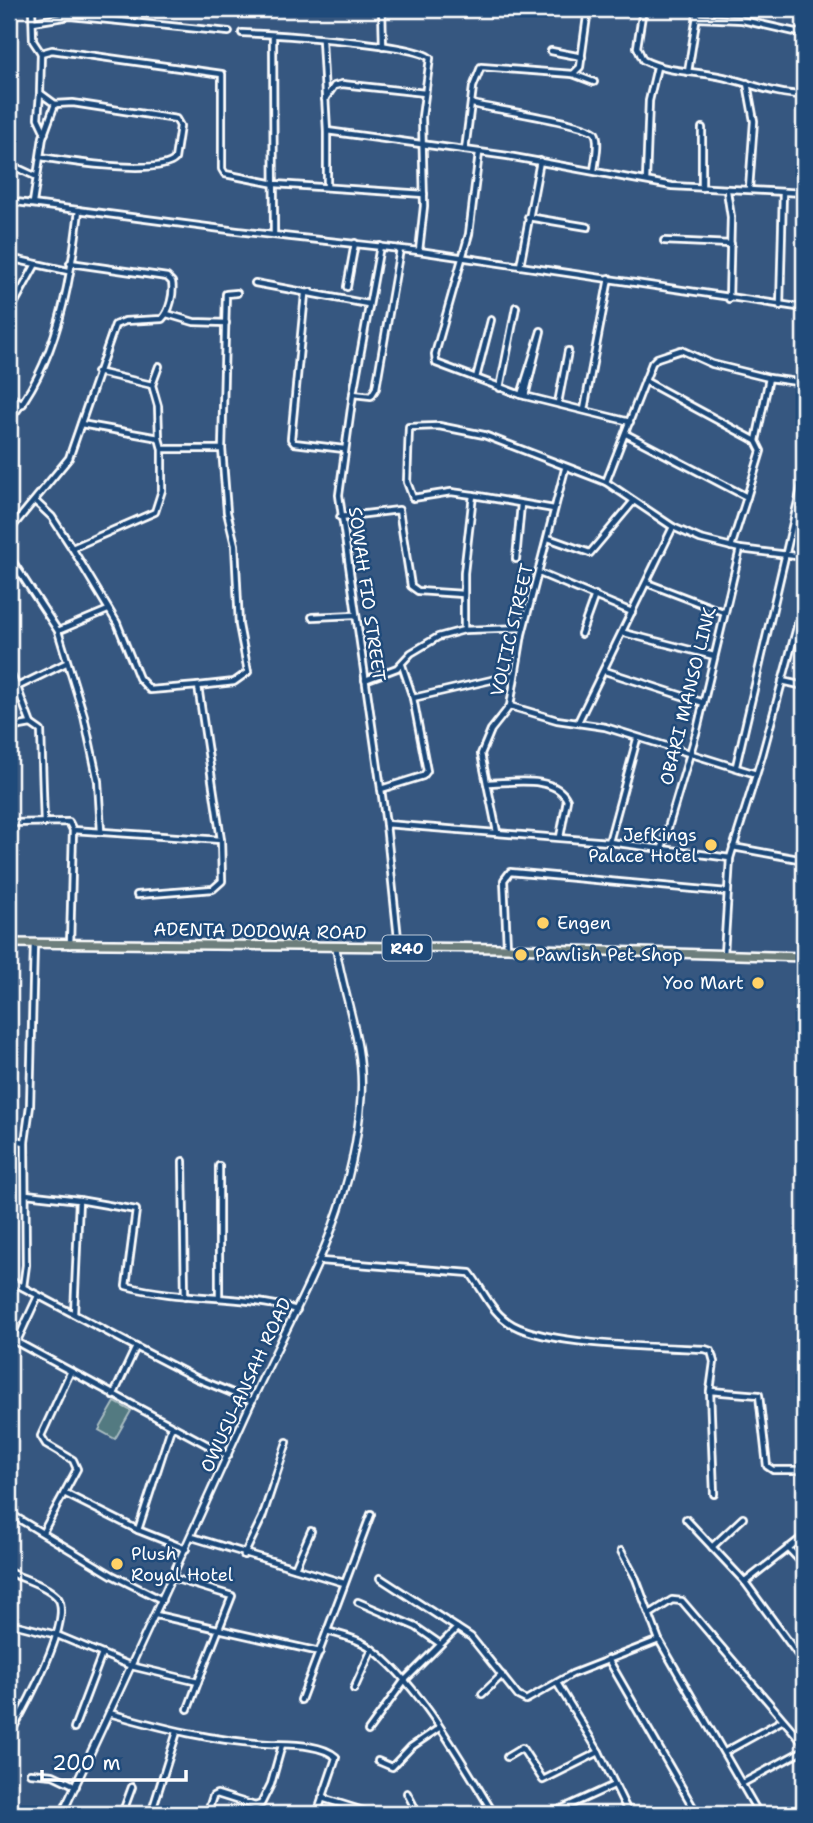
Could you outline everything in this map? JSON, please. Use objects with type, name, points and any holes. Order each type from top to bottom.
[{"type":"main road","name":"ADENTA DODOWA ROAD","points":[[9,943],[507,948],[804,957]]},
{"type":"street","points":[[32,9],[33,41],[41,52],[38,118],[45,133]]},
{"type":"street","points":[[382,9],[383,46]]},
{"type":"street","points":[[568,9],[588,10],[580,67],[573,74]]},
{"type":"street","points":[[643,9],[639,54],[643,60],[657,66],[747,83],[778,93],[804,95]]},
{"type":"street","points":[[688,72],[698,9]]},
{"type":"street","points":[[33,22],[69,16],[229,32]]},
{"type":"street","points":[[698,18],[742,20],[757,26],[804,34]]},
{"type":"street","points":[[242,33],[383,46],[426,54],[430,58],[425,93],[424,194],[419,251]]},
{"type":"street","points":[[273,36],[274,233]]},
{"type":"street","points":[[322,40],[327,187]]},
{"type":"street","points":[[41,52],[52,50],[221,73],[223,172],[275,184],[424,194]]},
{"type":"street","points":[[551,51],[582,57]]},
{"type":"street","points":[[465,150],[476,74],[481,66],[573,74],[594,82]]},
{"type":"street","points":[[646,180],[649,101],[657,66]]},
{"type":"street","points":[[747,83],[754,121],[749,189]]},
{"type":"street","points":[[325,99],[334,86],[342,84],[425,93]]},
{"type":"street","points":[[40,93],[47,101],[55,104],[176,119],[180,126],[175,159],[167,166],[75,163],[41,157]]},
{"type":"street","points":[[33,203],[45,133],[55,104]]},
{"type":"street","points":[[473,104],[576,124],[592,130],[596,136],[594,171]]},
{"type":"street","points":[[702,128],[702,188]]},
{"type":"street","points":[[327,131],[540,161],[702,188],[804,193]]},
{"type":"street","points":[[479,153],[469,234],[435,361],[441,367],[523,396],[629,422]]},
{"type":"street","points":[[520,266],[540,161]]},
{"type":"street","points":[[9,164],[37,177]]},
{"type":"street","points":[[727,191],[731,217],[729,299]]},
{"type":"street","points":[[780,306],[783,192]]},
{"type":"street","points":[[9,201],[237,232],[274,233],[419,251],[804,308]]},
{"type":"street","points":[[9,420],[23,404],[41,370],[58,319],[79,210]]},
{"type":"street","points":[[528,217],[588,227]]},
{"type":"street","points":[[664,242],[730,244]]},
{"type":"street","points":[[347,287],[355,243]]},
{"type":"street","name":"SOWAH FIO STREET","points":[[380,246],[344,449],[340,517],[386,824],[399,948]]},
{"type":"street","points":[[353,394],[371,396],[376,388],[400,249]]},
{"type":"street","points":[[9,258],[68,271]]},
{"type":"street","points":[[9,531],[36,502],[69,458],[115,326],[125,321],[158,321],[167,314],[173,288],[167,277],[70,263]]},
{"type":"street","points":[[9,313],[36,264]]},
{"type":"street","points":[[584,410],[610,278]]},
{"type":"street","points":[[255,283],[368,304]]},
{"type":"street","points":[[310,292],[305,294],[291,439],[294,443],[344,449]]},
{"type":"street","points":[[36,502],[52,517],[72,548],[108,610],[144,686],[150,690],[234,682],[248,673],[239,625],[234,537],[228,512],[222,449],[226,294],[237,293]]},
{"type":"street","points":[[500,388],[516,307]]},
{"type":"street","points":[[167,314],[194,322],[226,323]]},
{"type":"street","points":[[476,378],[491,320]]},
{"type":"street","points":[[606,482],[645,381],[657,358],[681,350],[712,364],[769,378],[804,383]]},
{"type":"street","points":[[558,404],[568,351]]},
{"type":"street","points":[[523,396],[535,356]]},
{"type":"street","points":[[72,548],[155,512],[162,490],[162,449],[158,406],[152,385],[159,366]]},
{"type":"street","points":[[97,372],[152,385]]},
{"type":"street","points":[[756,441],[769,378]]},
{"type":"street","points":[[645,381],[756,441],[761,451],[731,547]]},
{"type":"street","points":[[9,396],[23,404]]},
{"type":"street","points":[[81,424],[159,438]]},
{"type":"street","points":[[554,509],[451,492],[413,498],[407,482],[409,427],[421,425],[463,429],[516,446],[565,468],[606,482],[673,527],[700,539],[740,549],[804,557]]},
{"type":"street","points":[[626,435],[747,497]]},
{"type":"street","points":[[162,449],[222,449]]},
{"type":"street","name":"VOLTIC STREET","points":[[497,832],[481,754],[483,745],[510,706],[513,675],[523,628],[565,468]]},
{"type":"street","points":[[736,766],[788,554],[803,480]]},
{"type":"street","points":[[464,629],[463,594],[473,495]]},
{"type":"street","points":[[548,538],[590,553],[633,502]]},
{"type":"street","points":[[516,559],[521,504]]},
{"type":"street","points":[[340,517],[399,510],[411,586],[418,592],[463,594]]},
{"type":"street","points":[[578,722],[624,633],[673,527]]},
{"type":"street","name":"OBARI MANSO LINK","points":[[662,848],[689,756],[740,549]]},
{"type":"street","points":[[9,556],[58,631],[84,716],[98,780],[101,831]]},
{"type":"street","points":[[539,573],[632,612]]},
{"type":"street","points":[[647,583],[723,612]]},
{"type":"street","points":[[581,634],[595,595]]},
{"type":"street","points":[[724,954],[730,858],[804,601]]},
{"type":"street","points":[[58,631],[108,610]]},
{"type":"street","points":[[312,617],[355,615]]},
{"type":"street","points":[[365,680],[402,665],[418,648],[442,635],[464,629],[523,628]]},
{"type":"street","points":[[624,633],[713,656]]},
{"type":"street","points":[[18,687],[66,663]]},
{"type":"street","points":[[381,789],[423,776],[426,771],[413,698],[402,665]]},
{"type":"street","points":[[9,671],[32,724]]},
{"type":"street","points":[[605,671],[701,702]]},
{"type":"street","points":[[413,698],[513,675]]},
{"type":"street","points":[[782,681],[804,686]]},
{"type":"street","points":[[137,895],[218,887],[222,881],[221,840],[198,686]]},
{"type":"street","points":[[510,706],[557,720],[605,727],[689,756],[736,766],[756,774]]},
{"type":"street","points":[[9,728],[32,724],[38,727],[43,739],[44,823]]},
{"type":"street","points":[[609,842],[637,739]]},
{"type":"street","points":[[487,783],[536,783],[556,788],[567,800],[560,838]]},
{"type":"street","points":[[9,822],[68,822],[73,830],[70,945]]},
{"type":"street","points":[[386,824],[609,842],[730,858]]},
{"type":"street","points":[[73,830],[221,840]]},
{"type":"street","points":[[733,847],[804,860]]},
{"type":"street","points":[[507,948],[503,880],[510,872],[727,892]]},
{"type":"street","points":[[23,1287],[25,1142],[30,1106],[34,944]]},
{"type":"street","name":"OWUSU-ANSAH ROAD","points":[[62,1814],[192,1538],[252,1401],[321,1261],[336,1222],[359,1123],[363,1075],[358,1036],[336,948]]},
{"type":"street","points":[[9,1139],[25,1142]]},
{"type":"street","points":[[183,1161],[185,1296]]},
{"type":"street","points":[[219,1166],[219,1298]]},
{"type":"street","points":[[26,1194],[135,1209],[126,1286],[185,1296],[267,1302],[297,1310]]},
{"type":"street","points":[[74,1314],[79,1200]]},
{"type":"street","points":[[321,1261],[470,1273],[494,1309],[513,1325],[526,1330],[581,1341],[710,1351],[714,1362],[710,1391],[714,1494]]},
{"type":"street","points":[[9,1280],[196,1378],[252,1401]]},
{"type":"street","points":[[17,1342],[38,1296]]},
{"type":"street","points":[[9,1338],[228,1457]]},
{"type":"street","points":[[113,1396],[136,1347]]},
{"type":"street","points":[[43,1532],[77,1464],[46,1444],[41,1436],[70,1373]]},
{"type":"street","points":[[710,1391],[759,1395],[767,1466],[773,1470],[804,1470]]},
{"type":"street","points":[[138,1530],[171,1428]]},
{"type":"street","points":[[244,1555],[262,1518],[287,1442]]},
{"type":"street","points":[[64,1493],[138,1530],[186,1549]]},
{"type":"street","points":[[9,1513],[112,1575],[163,1600]]},
{"type":"street","points":[[302,1700],[371,1514]]},
{"type":"street","points":[[712,1546],[743,1518]]},
{"type":"street","points":[[686,1519],[745,1582],[804,1663]]},
{"type":"street","points":[[295,1569],[311,1531]]},
{"type":"street","points":[[745,1582],[804,1536]]},
{"type":"street","points":[[192,1538],[344,1583]]},
{"type":"street","points":[[788,1548],[804,1565]]},
{"type":"street","points":[[621,1551],[659,1640],[759,1814]]},
{"type":"street","points":[[9,1572],[58,1598],[60,1606],[57,1635],[30,1700],[9,1736]]},
{"type":"street","points":[[173,1578],[231,1594],[220,1630],[188,1709]]},
{"type":"street","points":[[380,1578],[471,1637],[517,1696],[526,1700],[608,1659],[659,1640]]},
{"type":"street","points":[[650,1614],[672,1600],[682,1601],[804,1744]]},
{"type":"street","points":[[358,1602],[406,1623],[439,1643]]},
{"type":"street","points":[[156,1615],[320,1652]]},
{"type":"street","points":[[9,1623],[57,1635],[131,1666],[198,1682]]},
{"type":"street","points":[[368,1731],[404,1681],[439,1643],[457,1628]]},
{"type":"street","points":[[327,1631],[349,1637],[372,1649],[404,1681],[439,1728],[494,1814]]},
{"type":"street","points":[[354,1689],[372,1649]]},
{"type":"street","points":[[74,1728],[102,1654]]},
{"type":"street","points":[[608,1659],[697,1814]]},
{"type":"street","points":[[482,1694],[502,1675]]},
{"type":"street","points":[[557,1683],[599,1752],[629,1814]]},
{"type":"street","points":[[109,1713],[177,1732],[225,1741],[306,1747],[334,1755],[335,1761],[317,1814]]},
{"type":"street","points":[[725,1752],[783,1720]]},
{"type":"street","points":[[378,1761],[392,1767],[411,1747],[439,1728]]},
{"type":"street","points":[[151,1814],[177,1732]]},
{"type":"street","points":[[207,1814],[213,1797],[217,1794],[255,1806],[261,1804],[271,1784],[282,1745]]},
{"type":"street","points":[[507,1757],[522,1748],[543,1780],[599,1752]]},
{"type":"street","points":[[743,1783],[804,1750]]},
{"type":"street","points":[[30,1773],[53,1775],[76,1786]]},
{"type":"street","points":[[556,1811],[614,1785]]},
{"type":"street","points":[[122,1814],[132,1787]]},
{"type":"street","points":[[407,1793],[418,1814]]},
{"type":"street","points":[[322,1798],[373,1814]]},
{"type":"green space","points":[[115,1402],[131,1411],[115,1439],[99,1430]]},
{"type":"place","name":"JefKings Palace Hotel","points":[[711,845]]},
{"type":"place","name":"Engen","points":[[543,923]]},
{"type":"place","name":"Pawlish Pet Shop","points":[[521,955]]},
{"type":"place","name":"Yoo Mart","points":[[758,983]]},
{"type":"place","name":"Plush Royal Hotel","points":[[117,1564]]}]
